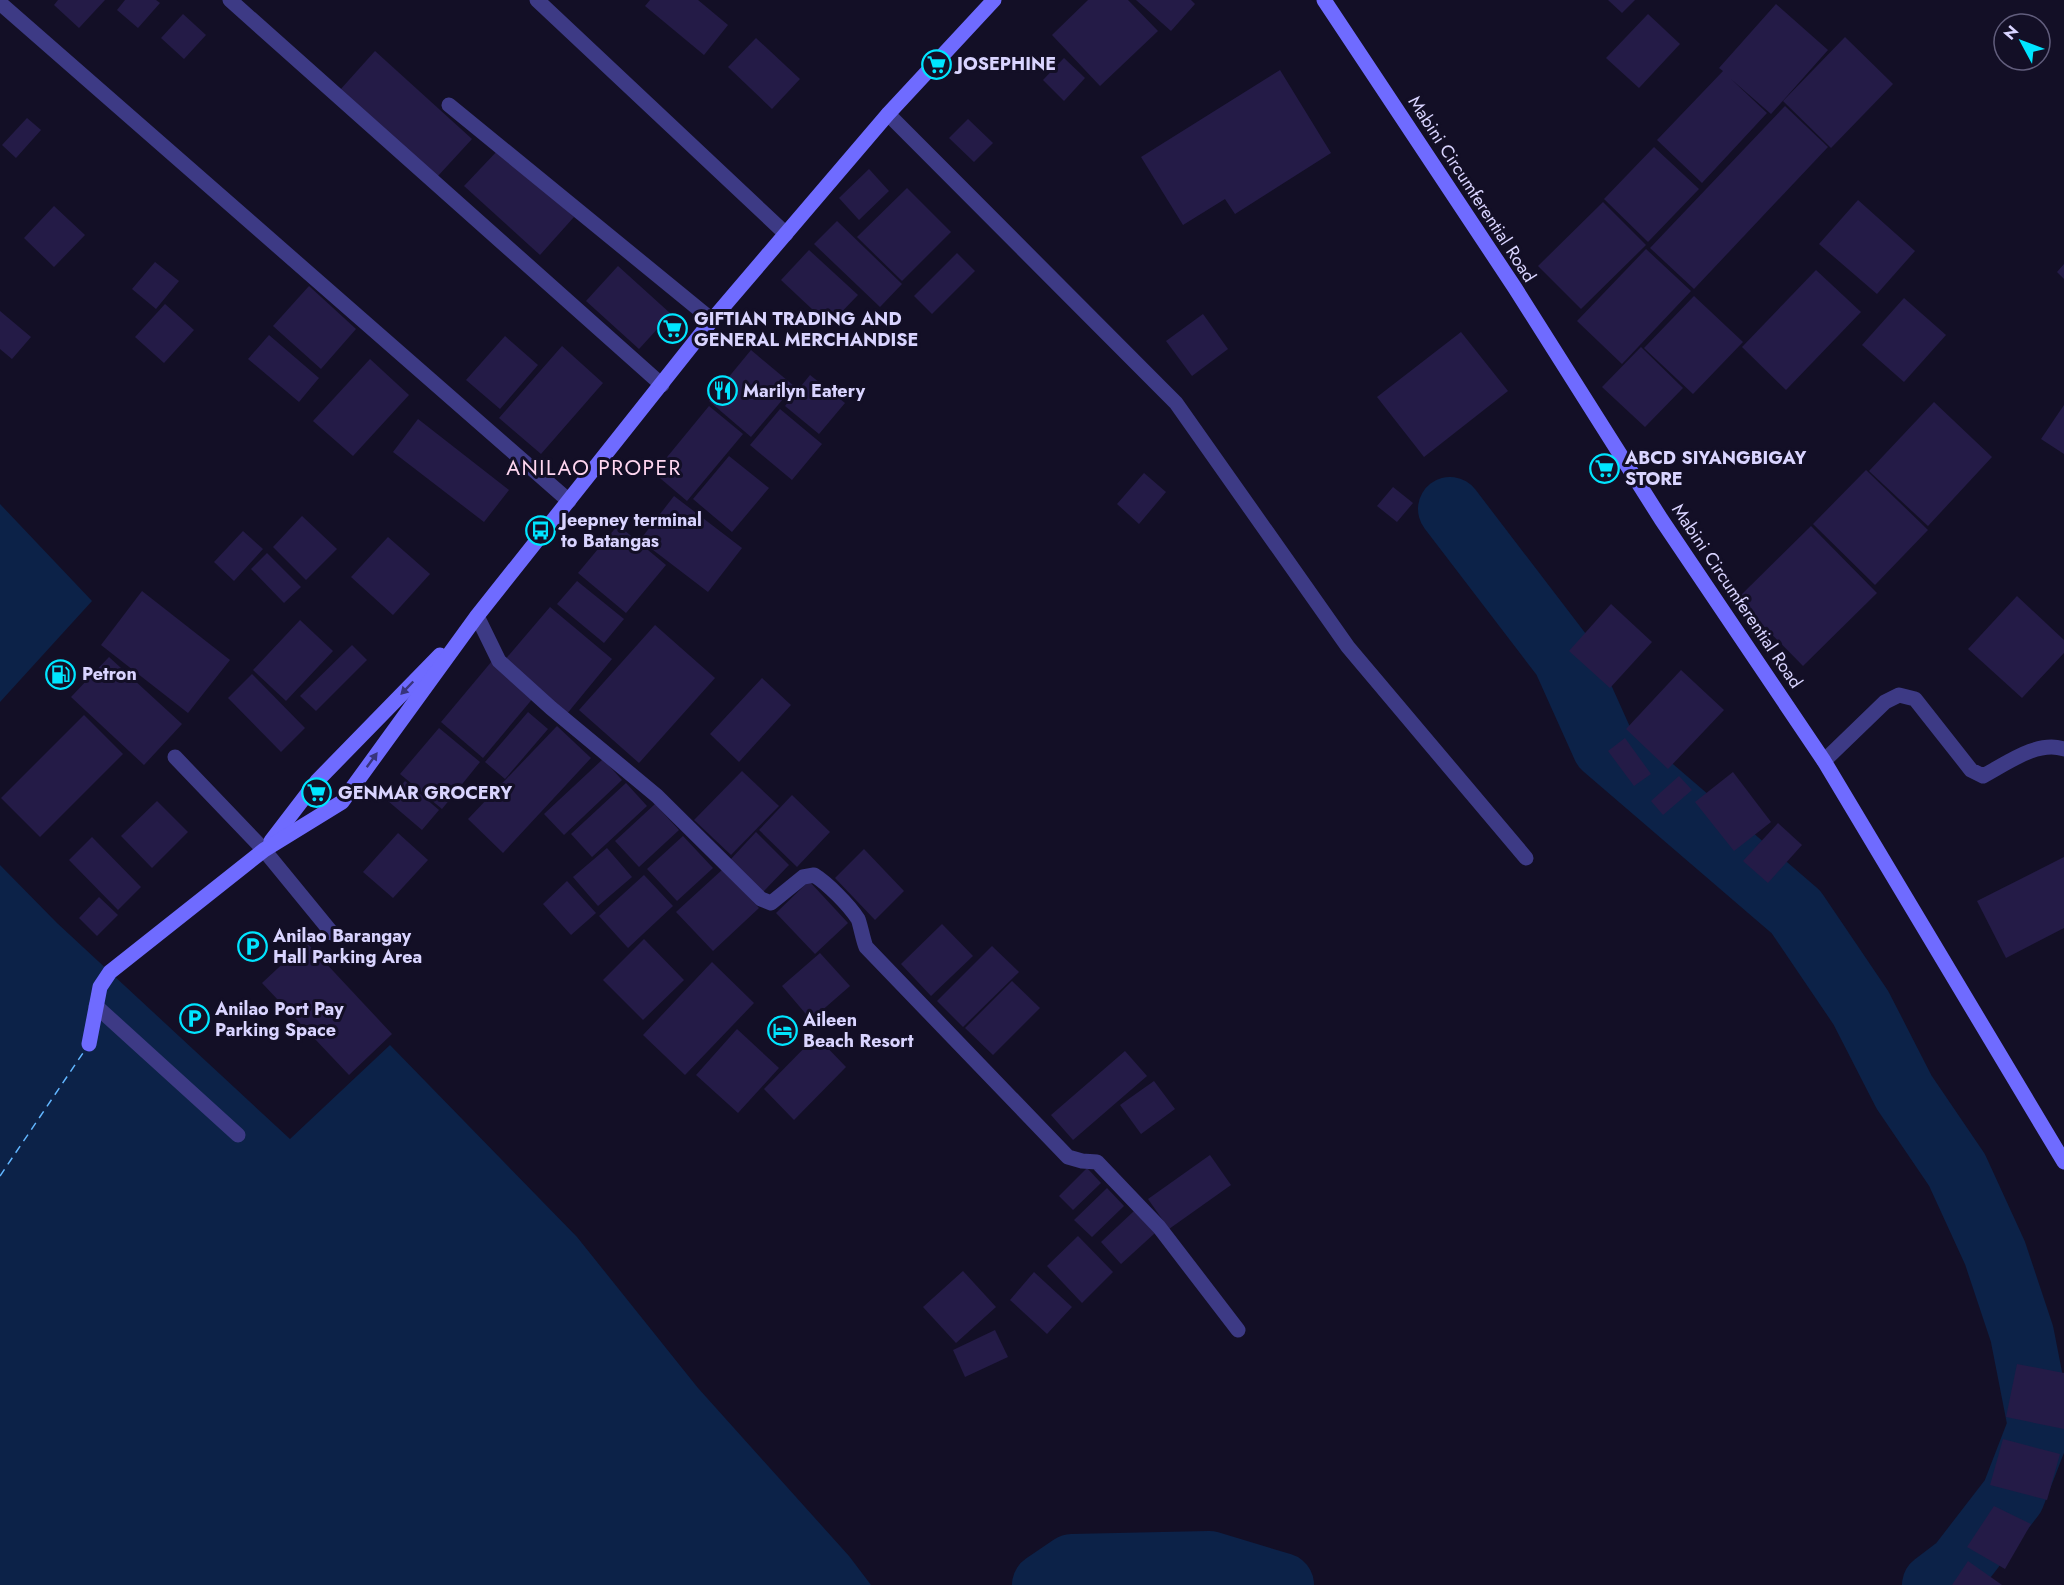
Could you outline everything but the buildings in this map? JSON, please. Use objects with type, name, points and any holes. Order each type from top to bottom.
[{"type":"street","points":[[230,0],[662,385]]},
{"type":"street","points":[[537,0],[786,234]]},
{"type":"street","points":[[89,1044],[100,987],[111,972],[264,850],[342,802],[477,616],[712,320],[888,114],[994,0]]},
{"type":"street","name":"Mabini Circumferential Road","points":[[1324,0],[1508,278],[1661,519],[1824,761],[2064,1162]]},
{"type":"street","points":[[0,3],[569,501]]},
{"type":"street","points":[[449,105],[712,320]]},
{"type":"street","points":[[888,114],[1176,403],[1348,647],[1526,858]]},
{"type":"street","points":[[264,850],[317,781],[477,616]]},
{"type":"street","points":[[477,616],[499,661],[551,708],[657,796],[761,899],[771,903],[803,876],[814,875],[825,882],[859,921],[860,934],[866,947],[1068,1157],[1097,1162],[1159,1227],[1238,1330]]},
{"type":"street","points":[[1824,761],[1885,702],[1899,694],[1915,699],[1971,770],[1983,776],[2038,748],[2055,746],[2064,749]]},
{"type":"street","points":[[175,757],[264,850],[333,933]]},
{"type":"street","points":[[96,1006],[238,1135]]},
{"type":"water","points":[[0,504],[92,601],[0,702]]},
{"type":"water","points":[[0,865],[57,923],[290,1139],[390,1045],[577,1237],[698,1388],[849,1556],[871,1585],[0,1585]]},
{"type":"waterway","points":[[1450,509],[1564,658],[1604,747],[1796,912],[1861,1008],[1904,1092],[1957,1170],[1995,1253],[2022,1334],[2040,1426],[2013,1496],[1959,1566],[1934,1585]]},
{"type":"waterway","points":[[1044,1585],[1072,1566],[1209,1563],[1282,1585]]},
{"type":"ferry route","points":[[0,1176],[85,1050]]},
{"type":"place","name":"JOSEPHINE","points":[[936,64]]},
{"type":"place","name":"GIFTIAN TRADING AND GENERAL MERCHANDISE","points":[[673,329]]},
{"type":"place","name":"Marilyn Eatery","points":[[722,391]]},
{"type":"place","name":"ABCD SIYANGBIGAY STORE","points":[[1604,468]]},
{"type":"place","name":"Jeepney terminal to Batangas","points":[[540,530]]},
{"type":"place","name":"Petron","points":[[61,674]]},
{"type":"place","name":"GENMAR GROCERY","points":[[317,793]]},
{"type":"place","name":"Anilao Barangay Hall Parking Area","points":[[252,946]]},
{"type":"place","name":"Anilao Port Pay Parking Space","points":[[194,1019]]},
{"type":"place","name":"Aileen Beach Resort","points":[[782,1030]]},
{"type":"district","name":"ANILAO PROPER","points":[[594,468]]}]
